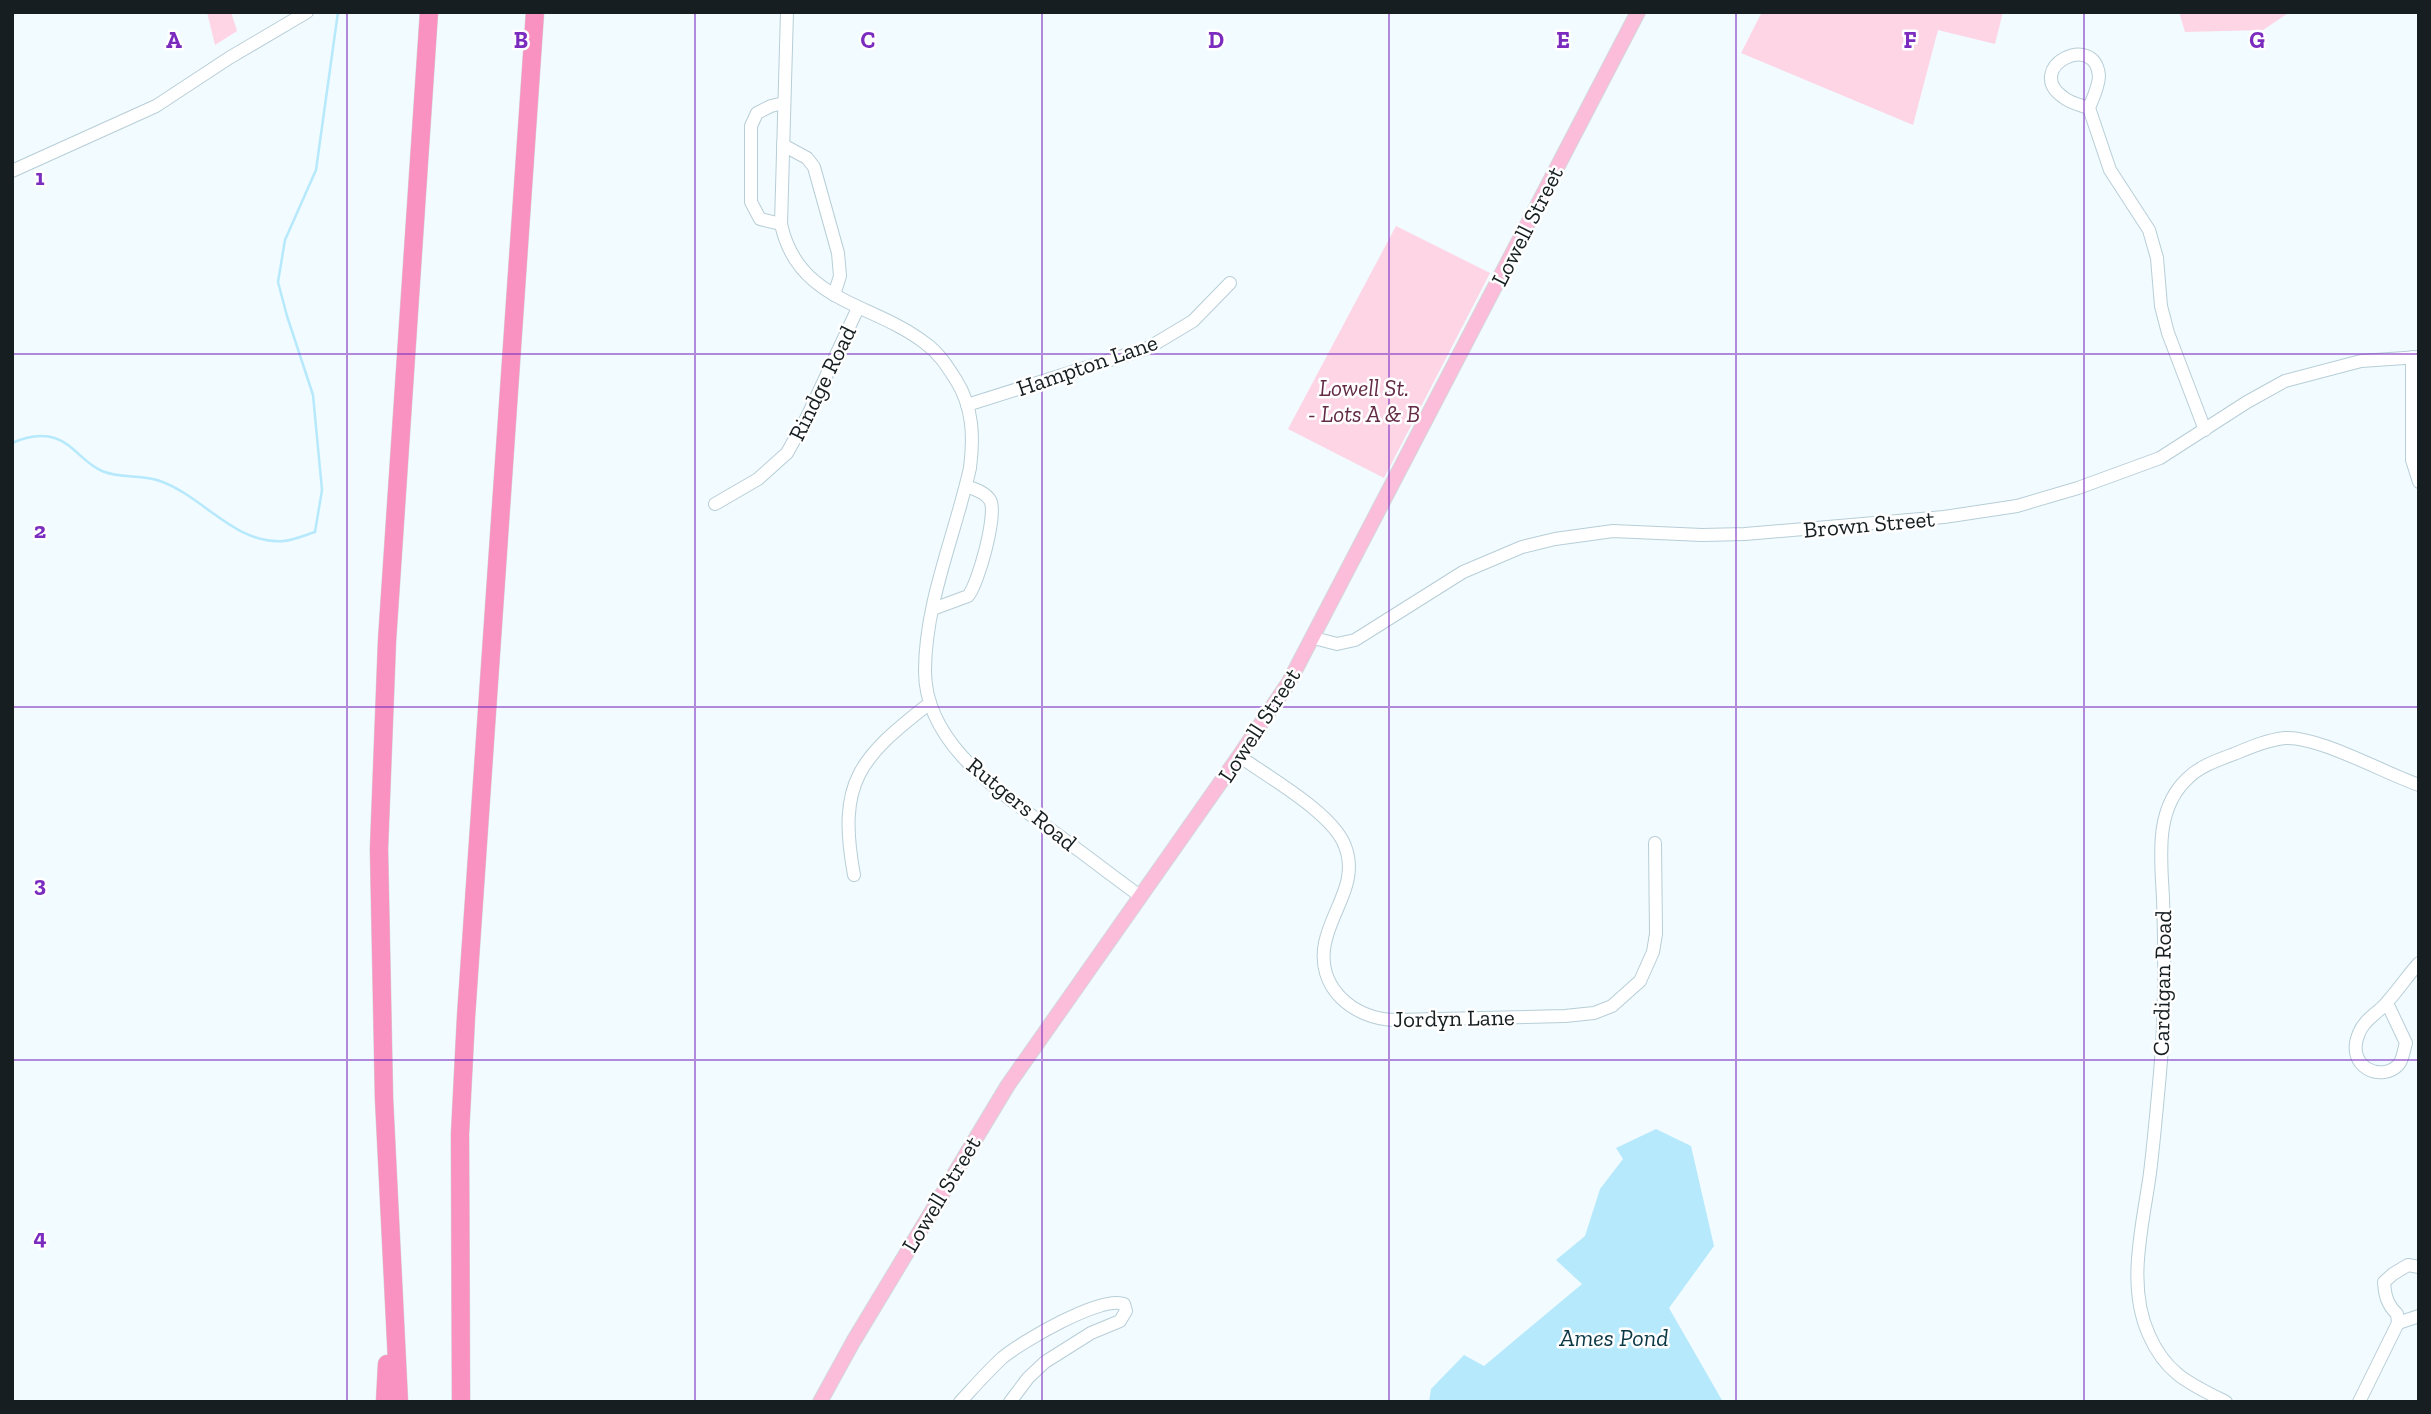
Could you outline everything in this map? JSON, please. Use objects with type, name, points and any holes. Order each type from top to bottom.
[{"type":"highway","points":[[399,1402],[380,937],[382,752],[429,12]]},
{"type":"highway","points":[[461,1402],[460,1134],[466,1017],[536,12]]},
{"type":"highway","points":[[385,1402],[392,1266]]},
{"type":"main road","name":"Lowell Street","points":[[820,1402],[991,1111],[1239,757],[1314,638],[1637,12]]},
{"type":"street","points":[[12,171],[156,106],[229,58],[307,12]]},
{"type":"street","name":"Rutgers Road","points":[[787,12],[781,224],[787,245],[795,260],[812,280],[834,295],[905,331],[931,348],[946,363],[961,388],[967,405],[974,441],[966,486],[933,609],[925,669],[930,703],[953,744],[972,766],[1028,812],[1140,896]]},
{"type":"street","points":[[2089,108],[2061,96],[2053,83],[2054,68],[2065,56],[2080,54],[2097,68],[2098,83],[2089,108],[2110,170],[2149,230],[2157,258],[2161,306],[2168,333],[2205,430]]},
{"type":"street","points":[[781,224],[760,219],[751,202],[751,126],[757,113],[784,103]]},
{"type":"street","points":[[783,145],[807,158],[814,167],[838,253],[840,276],[834,295]]},
{"type":"street","name":"Hampton Lane","points":[[967,405],[1148,348],[1193,321],[1230,283]]},
{"type":"street","name":"Rindge Road","points":[[715,504],[758,479],[787,453],[807,417],[858,308]]},
{"type":"street","points":[[2415,357],[2412,460],[2419,482]]},
{"type":"street","name":"Brown Street","points":[[1314,638],[1338,644],[1355,640],[1464,572],[1522,547],[1555,539],[1613,531],[1745,534],[1857,526],[1995,511],[2034,502],[2149,463],[2285,381],[2361,361],[2415,357]]},
{"type":"street","points":[[933,609],[968,596],[976,582],[993,509],[986,496],[966,486]]},
{"type":"street","points":[[854,875],[848,842],[848,824],[851,793],[857,775],[874,751],[930,703]]},
{"type":"street","name":"Cardigan Road","points":[[2226,1402],[2172,1372],[2148,1333],[2137,1283],[2155,1121],[2164,1002],[2165,950],[2160,853],[2163,824],[2171,801],[2187,779],[2209,764],[2265,741],[2287,738],[2315,742],[2419,785]]},
{"type":"street","name":"Jordyn Lane","points":[[1239,757],[1325,818],[1343,840],[1350,873],[1325,941],[1324,959],[1329,979],[1337,994],[1353,1009],[1371,1017],[1394,1020],[1565,1016],[1594,1013],[1612,1006],[1640,981],[1653,952],[1656,934],[1655,844]]},
{"type":"street","points":[[2387,1003],[2406,1043],[2399,1064],[2390,1070],[2371,1071],[2361,1065],[2355,1056],[2354,1047],[2362,1026],[2387,1003],[2419,963]]},
{"type":"street","points":[[2359,1402],[2398,1323],[2397,1314],[2389,1306],[2385,1296],[2384,1282],[2393,1273],[2408,1265],[2419,1267]]},
{"type":"street","points":[[960,1402],[1003,1358],[1036,1335],[1101,1305],[1119,1302],[1124,1304],[1125,1314],[1120,1321],[1091,1333],[1045,1362],[1028,1378],[1010,1402]]},
{"type":"street","points":[[2398,1323],[2419,1316]]},
{"type":"green space","points":[[207,12],[231,12],[237,31],[215,45]]},
{"type":"green space","points":[[1762,12],[2003,12],[1995,44],[1938,30],[1913,125],[1741,53]]},
{"type":"green space","points":[[2179,12],[2290,12],[2263,30],[2185,32]]},
{"type":"green space","name":"Lowell St. - Lots A & B","points":[[1396,226],[1490,273],[1384,478],[1288,429]]},
{"type":"water","name":"Ames Pond","points":[[1656,1129],[1691,1146],[1714,1246],[1669,1308],[1723,1402],[1429,1402],[1431,1389],[1464,1355],[1484,1366],[1582,1284],[1556,1260],[1585,1236],[1600,1189],[1623,1159],[1616,1148]]},
{"type":"waterway","points":[[12,443],[33,437],[55,438],[102,471],[160,481],[191,497],[235,528],[266,540],[284,541],[315,532],[322,490],[313,395],[278,282],[285,240],[316,170],[338,12]]}]
